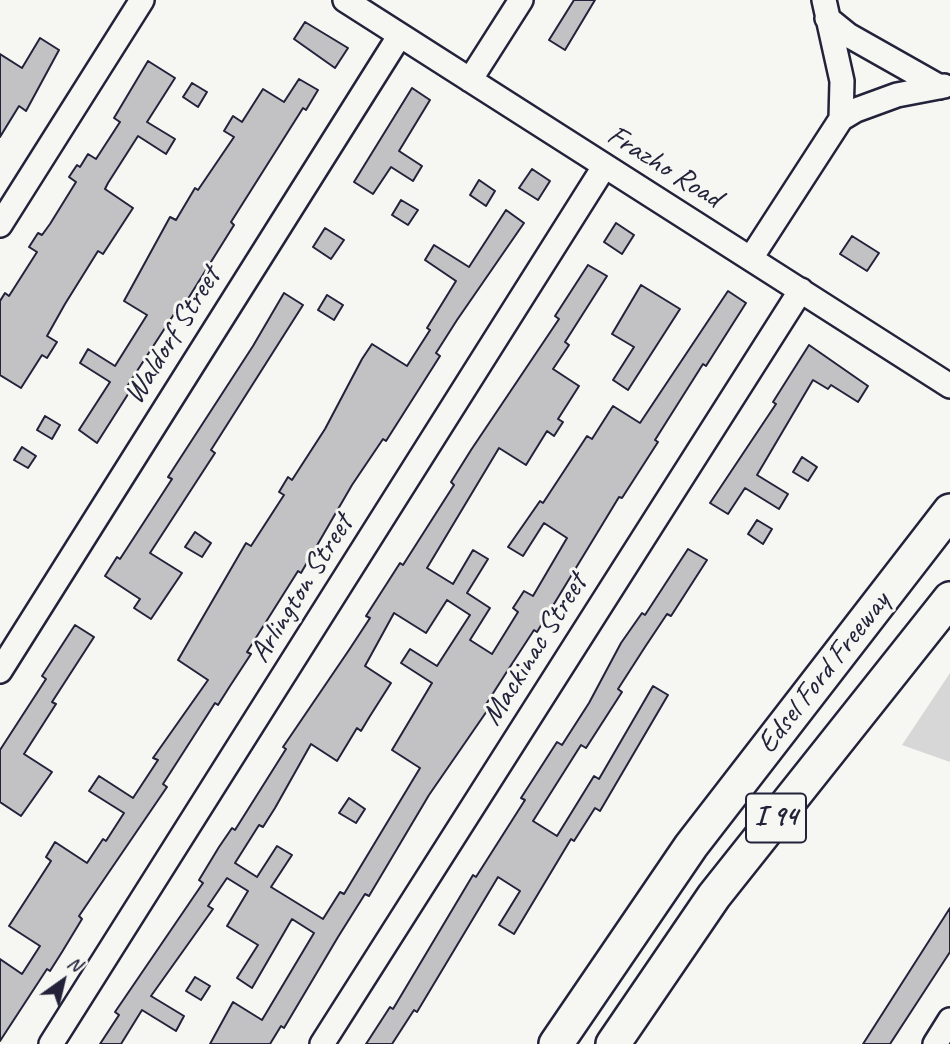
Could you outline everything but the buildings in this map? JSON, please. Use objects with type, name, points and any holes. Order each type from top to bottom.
[{"type":"highway","name":"Edsel Ford Freeway","points":[[556,1044],[627,936],[715,814],[950,512]]},
{"type":"highway","name":"Edsel Ford Freeway","points":[[612,1044],[714,896],[950,599]]},
{"type":"highway","points":[[537,1044],[569,996],[627,936]]},
{"type":"street","points":[[0,225],[142,0]]},
{"type":"street","name":"Frazho Road","points":[[345,0],[950,386]]},
{"type":"street","points":[[470,80],[521,0]]},
{"type":"street","points":[[825,9],[859,42],[945,86]]},
{"type":"street","points":[[825,9],[842,80],[841,119]]},
{"type":"street","name":"Waldorf Street","points":[[0,671],[400,35]]},
{"type":"street","points":[[751,258],[841,119],[856,110],[897,95],[945,86]]},
{"type":"street","name":"Arlington Street","points":[[51,1044],[604,167]]},
{"type":"street","name":"Mackinac Street","points":[[322,1044],[801,290]]},
{"type":"street","points":[[935,1044],[950,1020]]},
{"type":"shaded area","points":[[950,673],[950,762],[902,745]]}]
